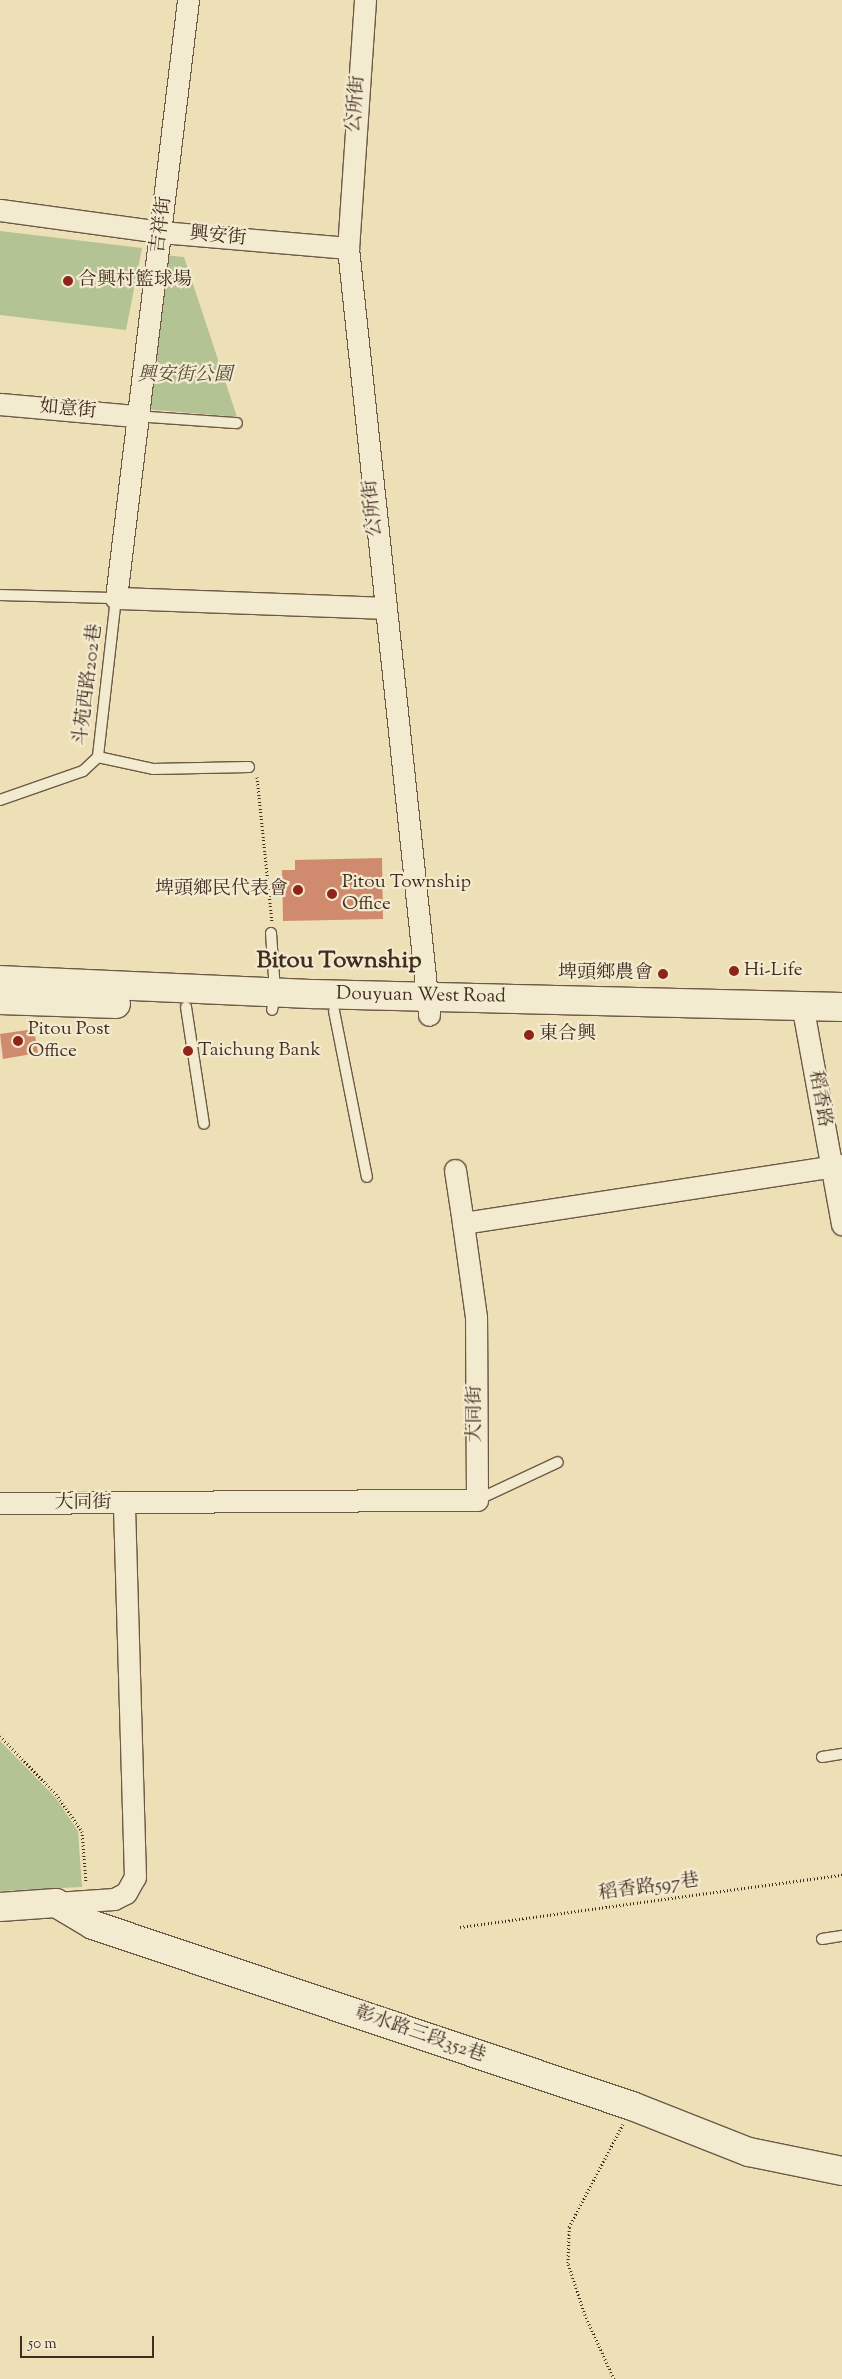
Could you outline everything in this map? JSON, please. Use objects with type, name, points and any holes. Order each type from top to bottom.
[{"type":"main road","name":"Douyuan West Road","points":[[0,980],[274,1001],[804,1014],[842,1007]]},
{"type":"main road","name":"Douyuan West Road","points":[[0,1000],[186,1007],[274,1001],[334,1011],[428,1005]]},
{"type":"main road","name":"Douyuan West Road","points":[[804,1014],[842,1025]]},
{"type":"main road","points":[[0,1907],[56,1903]]},
{"type":"main road","name":"彰水路三段352巷","points":[[56,1903],[93,1925],[632,2106],[749,2152],[842,2171]]},
{"type":"street","name":"吉祥街","points":[[116,598],[136,416],[161,232],[188,0]]},
{"type":"street","name":"公所街","points":[[365,0],[348,248],[384,608],[428,1005]]},
{"type":"street","name":"興安街","points":[[0,210],[161,232],[348,248]]},
{"type":"street","name":"如意街","points":[[0,404],[136,416]]},
{"type":"street","points":[[116,598],[384,608]]},
{"type":"street","name":"稻香路","points":[[804,1014],[836,1166],[842,1224]]},
{"type":"street","points":[[463,1223],[836,1166]]},
{"type":"street","name":"大同街","points":[[0,1503],[124,1504],[477,1500],[476,1317],[455,1170]]},
{"type":"street","points":[[56,1903],[114,1899],[126,1893],[135,1877],[124,1504]]},
{"type":"lane","points":[[136,416],[237,423]]},
{"type":"lane","points":[[0,595],[116,598]]},
{"type":"lane","name":"斗苑西路202巷","points":[[0,800],[83,771],[98,757],[116,598]]},
{"type":"lane","points":[[98,757],[153,769],[249,767]]},
{"type":"lane","points":[[271,933],[274,1001]]},
{"type":"lane","points":[[186,1007],[204,1124]]},
{"type":"lane","points":[[334,1011],[367,1177]]},
{"type":"lane","points":[[477,1500],[558,1462]]},
{"type":"lane","points":[[822,1757],[842,1754]]},
{"type":"lane","points":[[822,1940],[842,1936]]},
{"type":"path","points":[[249,767],[260,780],[271,933]]},
{"type":"path","points":[[0,1736],[56,1794],[82,1831],[87,1901]]},
{"type":"path","name":"稻香路597巷","points":[[460,1927],[842,1876]]},
{"type":"path","points":[[614,2379],[585,2315],[568,2263],[569,2227],[632,2106]]},
{"type":"green space","name":"合興村籃球場","points":[[0,231],[142,248],[126,330],[0,315]]},
{"type":"green space","name":"興安街公園","points":[[164,255],[184,257],[237,417],[145,409]]},
{"type":"green space","points":[[0,1741],[55,1797],[78,1831],[82,1887],[0,1891]]},
{"type":"building","name":"Pitou Township Office","points":[[382,858],[383,919],[283,921],[282,870],[295,870],[295,860]]},
{"type":"building","name":"Pitou Post Office","points":[[34,1029],[38,1053],[3,1059],[0,1034]]},
{"type":"place","name":"合興村籃球場","points":[[68,281]]},
{"type":"place","name":"埤頭鄉民代表會","points":[[298,890]]},
{"type":"place","name":"Pitou Township Office","points":[[332,894]]},
{"type":"place","name":"Hi-Life","points":[[734,971]]},
{"type":"place","name":"埤頭鄉農會","points":[[663,974]]},
{"type":"place","name":"東合興","points":[[529,1035]]},
{"type":"place","name":"Pitou Post Office","points":[[18,1041]]},
{"type":"place","name":"Taichung Bank","points":[[188,1051]]},
{"type":"district","name":"Bitou Township","points":[[339,962]]}]
